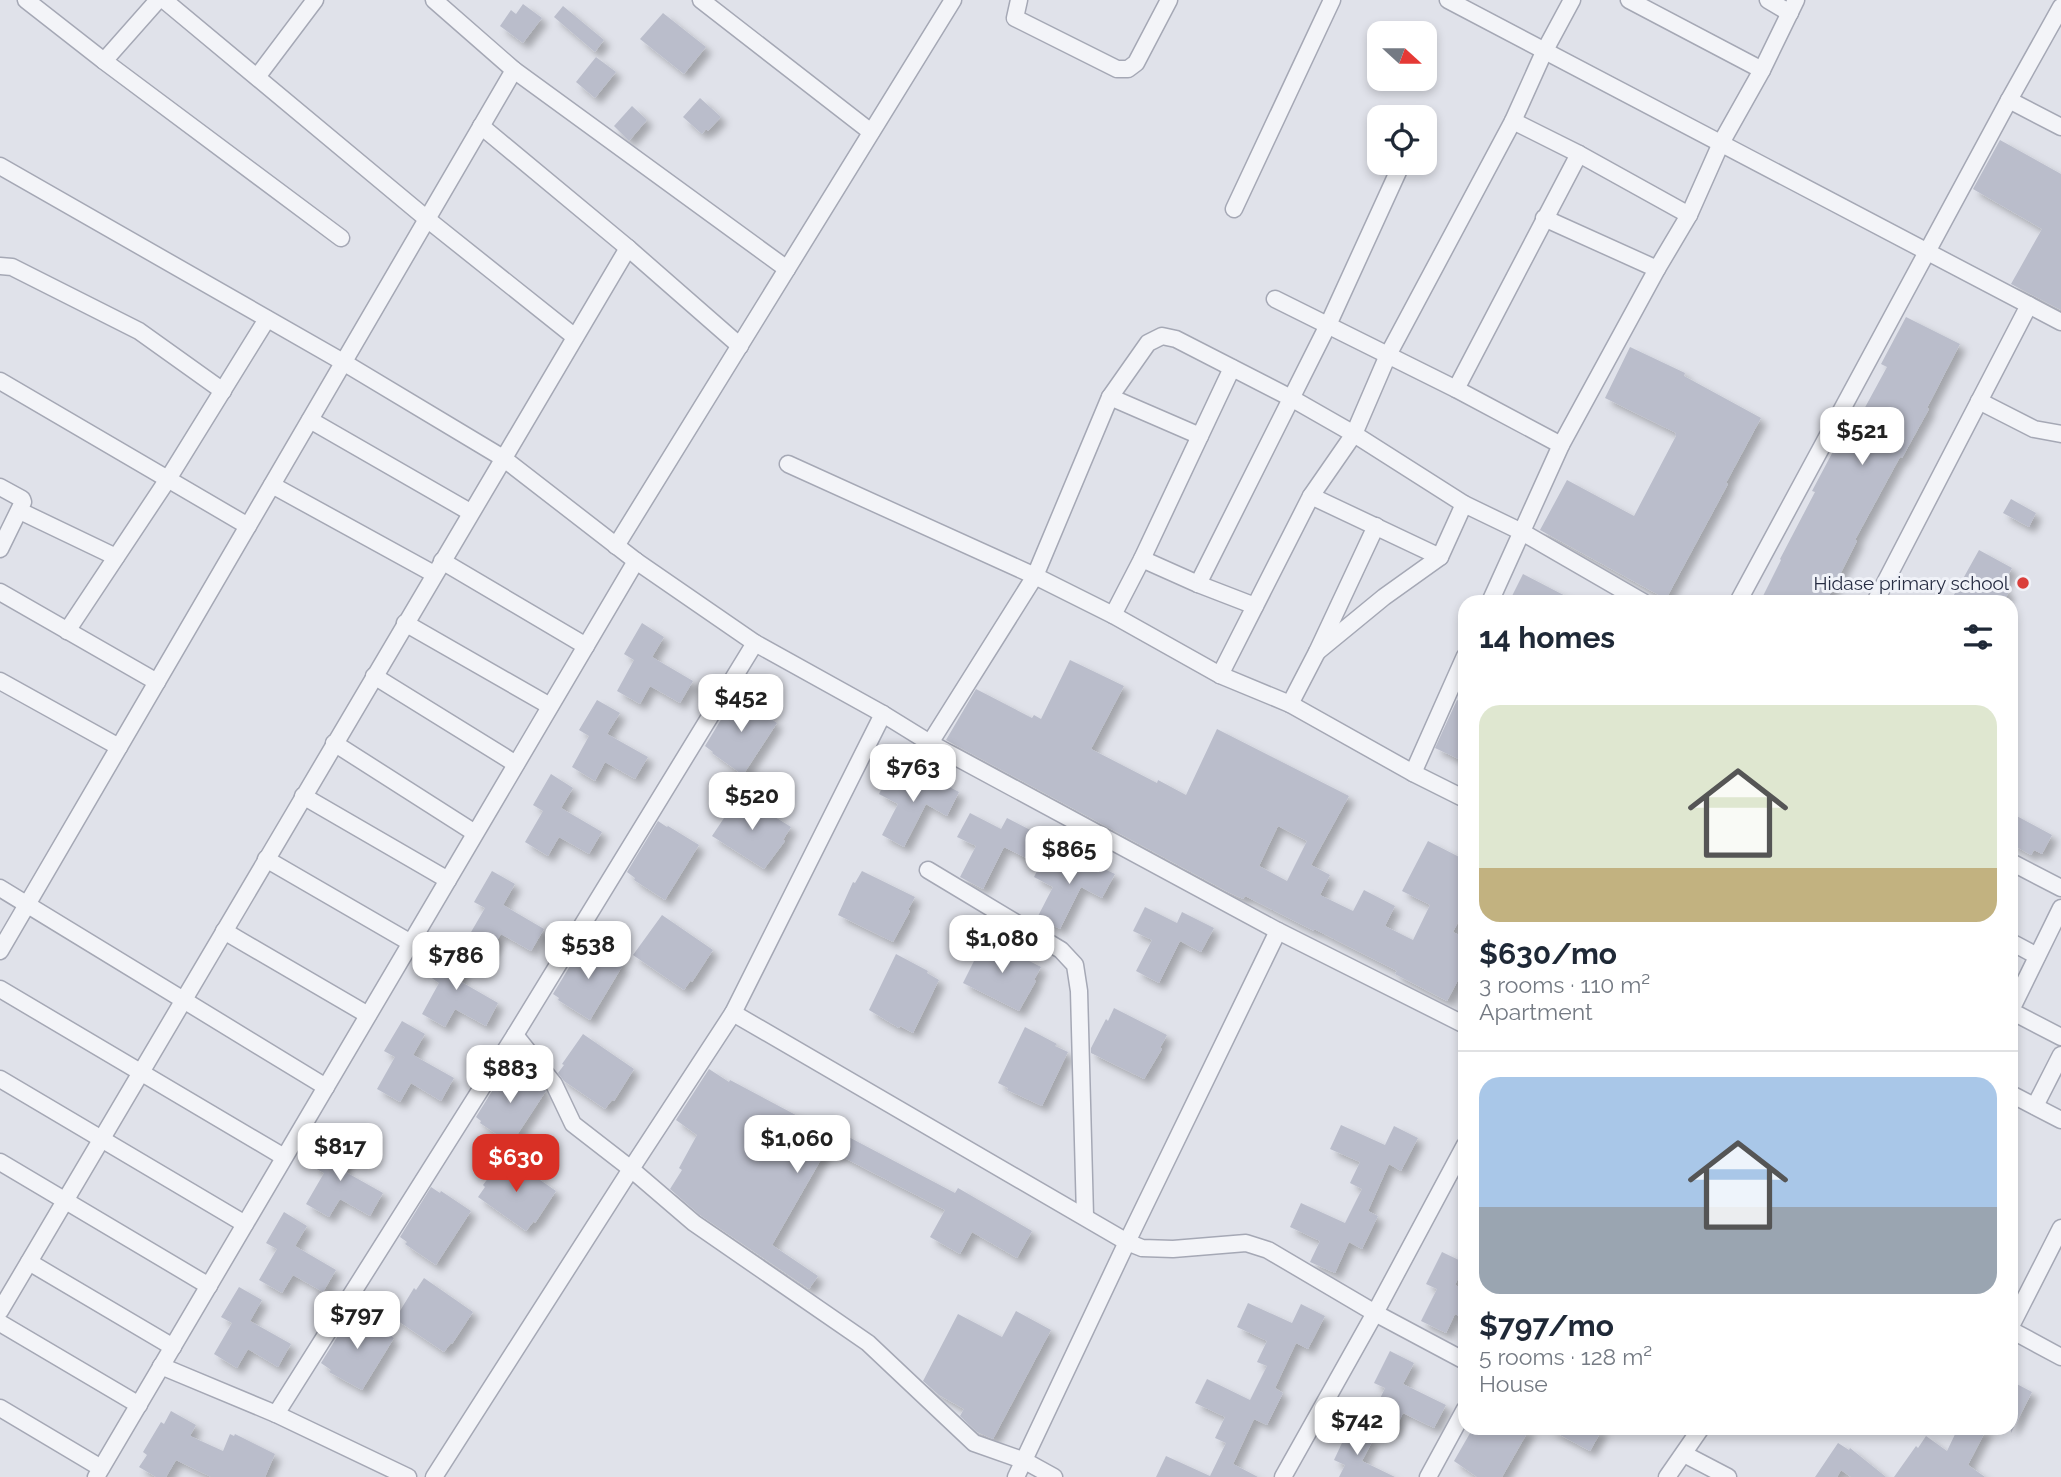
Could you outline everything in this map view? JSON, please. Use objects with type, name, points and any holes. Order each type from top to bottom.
[{"type":"street","points":[[26,0],[341,238]]},
{"type":"street","points":[[104,61],[158,0]]},
{"type":"street","points":[[164,0],[427,219],[575,337]]},
{"type":"street","points":[[257,77],[315,0]]},
{"type":"street","points":[[434,0],[514,69],[787,269]]},
{"type":"street","points":[[701,0],[871,132]]},
{"type":"street","points":[[616,546],[953,0]]},
{"type":"street","points":[[1018,0],[1015,18],[1117,69],[1128,69],[1136,63],[1166,1]]},
{"type":"street","points":[[1234,209],[1332,0]]},
{"type":"street","points":[[1448,0],[2061,321]]},
{"type":"street","points":[[1220,675],[1311,496],[1354,435],[1388,355],[1513,121],[1544,52],[1572,0]]},
{"type":"street","points":[[1493,595],[1561,446],[1657,268],[1689,215],[1721,143],[1762,70],[1793,6],[1768,0]]},
{"type":"street","points":[[1635,1],[1762,70]]},
{"type":"street","points":[[1742,595],[2061,7]]},
{"type":"street","points":[[0,951],[514,69]]},
{"type":"street","points":[[2009,100],[2061,127]]},
{"type":"street","points":[[1513,121],[1689,215]]},
{"type":"street","points":[[481,126],[628,248],[740,346]]},
{"type":"street","points":[[1456,389],[1579,154]]},
{"type":"street","points":[[0,166],[343,362],[503,458],[636,561],[755,643],[930,743],[1278,931],[1458,1021]]},
{"type":"street","points":[[1198,584],[1328,325],[1397,175]]},
{"type":"street","points":[[1544,218],[1657,268]]},
{"type":"street","points":[[0,1311],[628,248]]},
{"type":"street","points":[[0,266],[12,267],[139,331],[223,391]]},
{"type":"street","points":[[1275,299],[1456,389],[1561,446]]},
{"type":"street","points":[[1879,595],[2029,305]]},
{"type":"street","points":[[67,631],[168,479],[267,319]]},
{"type":"street","points":[[930,743],[1035,576],[1110,397],[1148,343],[1162,336],[1176,339],[1291,398],[1464,504],[1522,532],[1631,595]]},
{"type":"street","points":[[1113,615],[1232,368]]},
{"type":"street","points":[[2,386],[248,526]]},
{"type":"street","points":[[1110,397],[1200,436]]},
{"type":"street","points":[[1979,401],[2034,429],[2061,434]]},
{"type":"street","points":[[310,420],[470,512]]},
{"type":"street","points":[[788,464],[1035,576],[1113,615],[1220,675],[1290,704],[1458,796]]},
{"type":"street","points":[[272,485],[586,646]]},
{"type":"street","points":[[0,486],[22,499],[23,506],[0,549]]},
{"type":"street","points":[[1311,496],[1440,558]]},
{"type":"street","points":[[1317,652],[1384,597],[1440,558],[1464,504]]},
{"type":"street","points":[[20,511],[116,557]]},
{"type":"street","points":[[1290,704],[1376,526]]},
{"type":"street","points":[[1142,559],[1255,606]]},
{"type":"street","points":[[0,1408],[99,1473],[636,561]]},
{"type":"street","points":[[0,592],[157,682]]},
{"type":"street","points":[[405,622],[550,706]]},
{"type":"street","points":[[276,1414],[515,1035],[755,643]]},
{"type":"street","points":[[1413,773],[1458,672]]},
{"type":"street","points":[[374,676],[516,764]]},
{"type":"street","points":[[0,681],[119,747]]},
{"type":"street","points":[[434,1477],[733,1013],[883,714]]},
{"type":"street","points":[[334,743],[475,833]]},
{"type":"street","points":[[303,796],[448,880]]},
{"type":"street","points":[[266,859],[411,943]]},
{"type":"street","points":[[2018,866],[2061,888]]},
{"type":"street","points":[[928,870],[1061,950],[1075,965],[1079,991],[1085,1216]]},
{"type":"street","points":[[0,888],[326,1087]]},
{"type":"street","points":[[2018,995],[2061,908]]},
{"type":"street","points":[[224,931],[368,1015]]},
{"type":"street","points":[[1016,1477],[1278,931]]},
{"type":"street","points":[[2018,946],[2037,956]]},
{"type":"street","points":[[0,989],[284,1157]]},
{"type":"street","points":[[733,1013],[1127,1242],[1142,1248],[1173,1249],[1245,1243],[1268,1251],[1458,1358]]},
{"type":"street","points":[[2018,1014],[2061,1037]]},
{"type":"street","points":[[515,1035],[554,1084],[573,1124],[631,1168],[694,1223],[868,1343],[974,1443],[1025,1461],[1054,1477]]},
{"type":"street","points":[[2035,1106],[2061,1055]]},
{"type":"street","points":[[0,1079],[245,1224]]},
{"type":"street","points":[[2018,1098],[2061,1119]]},
{"type":"street","points":[[1283,1477],[1458,1158]]},
{"type":"street","points":[[0,1162],[209,1286]]},
{"type":"street","points":[[2018,1314],[2061,1228]]},
{"type":"street","points":[[29,1262],[173,1347]]},
{"type":"street","points":[[0,1323],[139,1405]]},
{"type":"street","points":[[2018,1332],[2061,1357]]},
{"type":"street","points":[[161,1366],[276,1414],[408,1477]]},
{"type":"street","points":[[1428,1477],[1458,1422]]},
{"type":"street","points":[[1667,1477],[1696,1435]]},
{"type":"street","points":[[1684,1454],[1728,1477]]},
{"type":"building","points":[[523,4],[542,18],[523,43],[500,26],[511,10],[516,14]]},
{"type":"building","points":[[563,6],[604,40],[595,52],[554,17]]},
{"type":"building","points":[[663,13],[706,47],[684,74],[640,39]]},
{"type":"building","points":[[596,57],[616,72],[595,98],[576,82]]},
{"type":"building","points":[[700,98],[721,117],[702,134],[683,117]]},
{"type":"building","points":[[632,106],[647,120],[629,141],[614,126]]},
{"type":"building","points":[[2000,140],[2061,174],[2061,310],[2011,284],[2042,229],[1973,189]]},
{"type":"building","points":[[1906,317],[1960,344],[1927,408],[1929,409],[1855,540],[1857,541],[1830,595],[1764,595],[1838,442],[1844,446],[1887,367],[1881,364]]},
{"type":"building","points":[[1630,347],[1685,373],[1684,376],[1761,418],[1668,595],[1659,595],[1540,530],[1567,480],[1634,516],[1676,436],[1676,433],[1605,398]]},
{"type":"building","points":[[2011,499],[2036,513],[2029,527],[2003,513]]},
{"type":"building","points":[[1979,550],[2012,568],[2002,587],[2009,592],[2007,595],[1954,595]]},
{"type":"building","points":[[1523,574],[1564,595],[1512,595]]},
{"type":"building","points":[[642,623],[664,637],[652,657],[693,681],[680,703],[650,686],[640,704],[617,691],[634,660],[624,654]]},
{"type":"building","points":[[1070,660],[1124,686],[1091,749],[1157,783],[1158,780],[1186,795],[1217,729],[1349,796],[1311,865],[1330,875],[1320,895],[1353,911],[1364,890],[1395,906],[1385,926],[1413,940],[1430,905],[1402,891],[1428,841],[1458,856],[1458,922],[1453,932],[1458,934],[1458,980],[1447,1001],[1395,974],[1397,971],[1314,929],[1245,896],[1243,899],[1228,892],[946,740],[976,689],[1032,718],[1034,715],[1041,719]],"holes":[[[1278,826],[1307,841],[1287,881],[1259,866]]]},
{"type":"building","points":[[736,695],[767,713],[765,715],[777,723],[743,775],[705,746]]},
{"type":"building","points":[[597,700],[620,713],[607,734],[648,757],[635,779],[605,762],[595,781],[572,767],[589,736],[579,730]]},
{"type":"building","points":[[1457,700],[1458,759],[1435,748]]},
{"type":"building","points":[[891,770],[922,787],[928,776],[959,792],[947,816],[926,804],[904,847],[882,835],[898,804],[879,794]]},
{"type":"building","points":[[551,774],[573,788],[561,808],[602,832],[589,854],[559,837],[548,856],[525,842],[543,811],[533,805]]},
{"type":"building","points":[[741,796],[791,827],[783,840],[785,841],[764,869],[712,836]]},
{"type":"building","points":[[970,813],[1001,829],[1007,818],[1038,834],[1026,858],[1004,847],[983,889],[960,877],[976,846],[957,837]]},
{"type":"building","points":[[2018,817],[2052,835],[2042,854],[2034,850],[2031,855],[2018,848]]},
{"type":"building","points":[[658,821],[699,845],[665,900],[634,880],[627,872]]},
{"type":"building","points":[[1046,853],[1078,869],[1083,859],[1115,874],[1102,898],[1081,887],[1060,929],[1037,918],[1053,887],[1034,877]]},
{"type":"building","points":[[492,871],[515,884],[503,905],[544,929],[531,951],[501,934],[490,952],[467,939],[485,908],[474,902]]},
{"type":"building","points":[[862,871],[915,897],[893,942],[838,915],[853,882],[855,883]]},
{"type":"building","points":[[1145,907],[1177,923],[1182,912],[1214,928],[1201,952],[1180,941],[1159,983],[1136,971],[1152,940],[1133,931]]},
{"type":"building","points":[[662,915],[713,950],[684,990],[633,955]]},
{"type":"building","points":[[988,940],[1041,967],[1019,1011],[963,983],[979,951],[981,952]]},
{"type":"building","points":[[584,943],[591,947],[592,945],[623,965],[590,1020],[553,994]]},
{"type":"building","points":[[447,946],[470,959],[458,980],[498,1003],[486,1026],[455,1009],[445,1027],[422,1014],[439,983],[429,976]]},
{"type":"building","points":[[896,954],[939,980],[913,1033],[869,1010]]},
{"type":"building","points":[[1114,1008],[1167,1035],[1144,1079],[1091,1053],[1091,1048]]},
{"type":"building","points":[[402,1021],[425,1034],[413,1055],[454,1078],[441,1101],[411,1083],[400,1102],[377,1089],[395,1057],[384,1051]]},
{"type":"building","points":[[1025,1027],[1068,1052],[1042,1106],[998,1083]]},
{"type":"building","points":[[583,1034],[634,1069],[614,1101],[605,1109],[564,1081],[558,1073]]},
{"type":"building","points":[[507,1067],[515,1072],[516,1070],[546,1091],[511,1144],[480,1123],[476,1117]]},
{"type":"building","points":[[709,1069],[729,1082],[730,1080],[839,1138],[841,1133],[955,1193],[958,1188],[1032,1231],[1017,1258],[972,1232],[960,1254],[930,1237],[945,1210],[827,1149],[772,1245],[818,1276],[809,1289],[700,1215],[670,1189],[682,1170],[679,1168],[697,1135],[676,1120]]},
{"type":"building","points":[[1341,1125],[1385,1145],[1394,1126],[1418,1138],[1401,1171],[1389,1164],[1368,1211],[1378,1216],[1362,1249],[1349,1242],[1335,1273],[1310,1262],[1320,1241],[1290,1227],[1301,1203],[1345,1223],[1362,1189],[1350,1183],[1360,1162],[1330,1149]]},
{"type":"building","points":[[331,1136],[354,1149],[342,1170],[383,1193],[370,1216],[340,1199],[329,1217],[306,1204],[324,1173],[313,1167]]},
{"type":"building","points":[[505,1156],[556,1191],[535,1223],[534,1221],[526,1231],[478,1197],[485,1187],[483,1185]]},
{"type":"building","points":[[431,1187],[471,1211],[436,1265],[405,1244],[407,1242],[400,1237]]},
{"type":"building","points":[[284,1212],[307,1226],[295,1246],[336,1270],[323,1292],[293,1275],[282,1293],[259,1280],[277,1249],[266,1243]]},
{"type":"building","points":[[1442,1252],[1458,1260],[1458,1278],[1455,1285],[1458,1286],[1458,1316],[1455,1314],[1446,1333],[1421,1321],[1437,1289],[1426,1284]]},
{"type":"building","points":[[424,1278],[473,1312],[444,1352],[395,1319],[414,1288],[416,1290]]},
{"type":"building","points":[[239,1287],[262,1300],[250,1321],[291,1344],[278,1367],[248,1349],[237,1368],[214,1354],[232,1323],[221,1317]]},
{"type":"building","points":[[1248,1303],[1292,1323],[1301,1304],[1325,1316],[1308,1349],[1296,1343],[1275,1388],[1283,1393],[1267,1425],[1254,1419],[1233,1464],[1258,1477],[1156,1477],[1166,1456],[1210,1476],[1226,1443],[1215,1438],[1225,1417],[1195,1403],[1207,1379],[1250,1400],[1267,1366],[1257,1362],[1267,1341],[1237,1327]]},
{"type":"building","points":[[1016,1311],[1051,1330],[993,1439],[977,1432],[960,1416],[964,1409],[939,1395],[923,1381],[958,1314],[1002,1337]]},
{"type":"building","points":[[352,1313],[394,1338],[362,1390],[329,1372],[331,1370],[321,1363]]},
{"type":"building","points":[[1390,1351],[1414,1363],[1403,1384],[1446,1405],[1434,1428],[1403,1413],[1394,1432],[1370,1420],[1385,1388],[1374,1383]]},
{"type":"building","points":[[2018,1385],[2032,1392],[2018,1419]]},
{"type":"building","points":[[171,1411],[196,1425],[190,1436],[223,1451],[230,1434],[235,1434],[275,1454],[265,1477],[211,1477],[176,1460],[166,1477],[156,1477],[139,1467],[147,1455],[143,1452]]},
{"type":"building","points":[[1349,1428],[1373,1440],[1362,1461],[1395,1477],[1339,1477],[1345,1465],[1334,1460]]},
{"type":"building","points":[[1469,1435],[1526,1435],[1502,1477],[1477,1477],[1454,1461]]},
{"type":"building","points":[[1560,1435],[1599,1435],[1590,1451]]},
{"type":"building","points":[[1955,1435],[1983,1435],[1968,1465],[1985,1477],[1894,1477],[1926,1436],[1947,1451]]},
{"type":"building","points":[[1838,1443],[1849,1450],[1850,1448],[1886,1477],[1851,1477],[1841,1470],[1837,1477],[1815,1477]]},
{"type":"place","name":"Hidase primary school","points":[[2023,583]]}]
